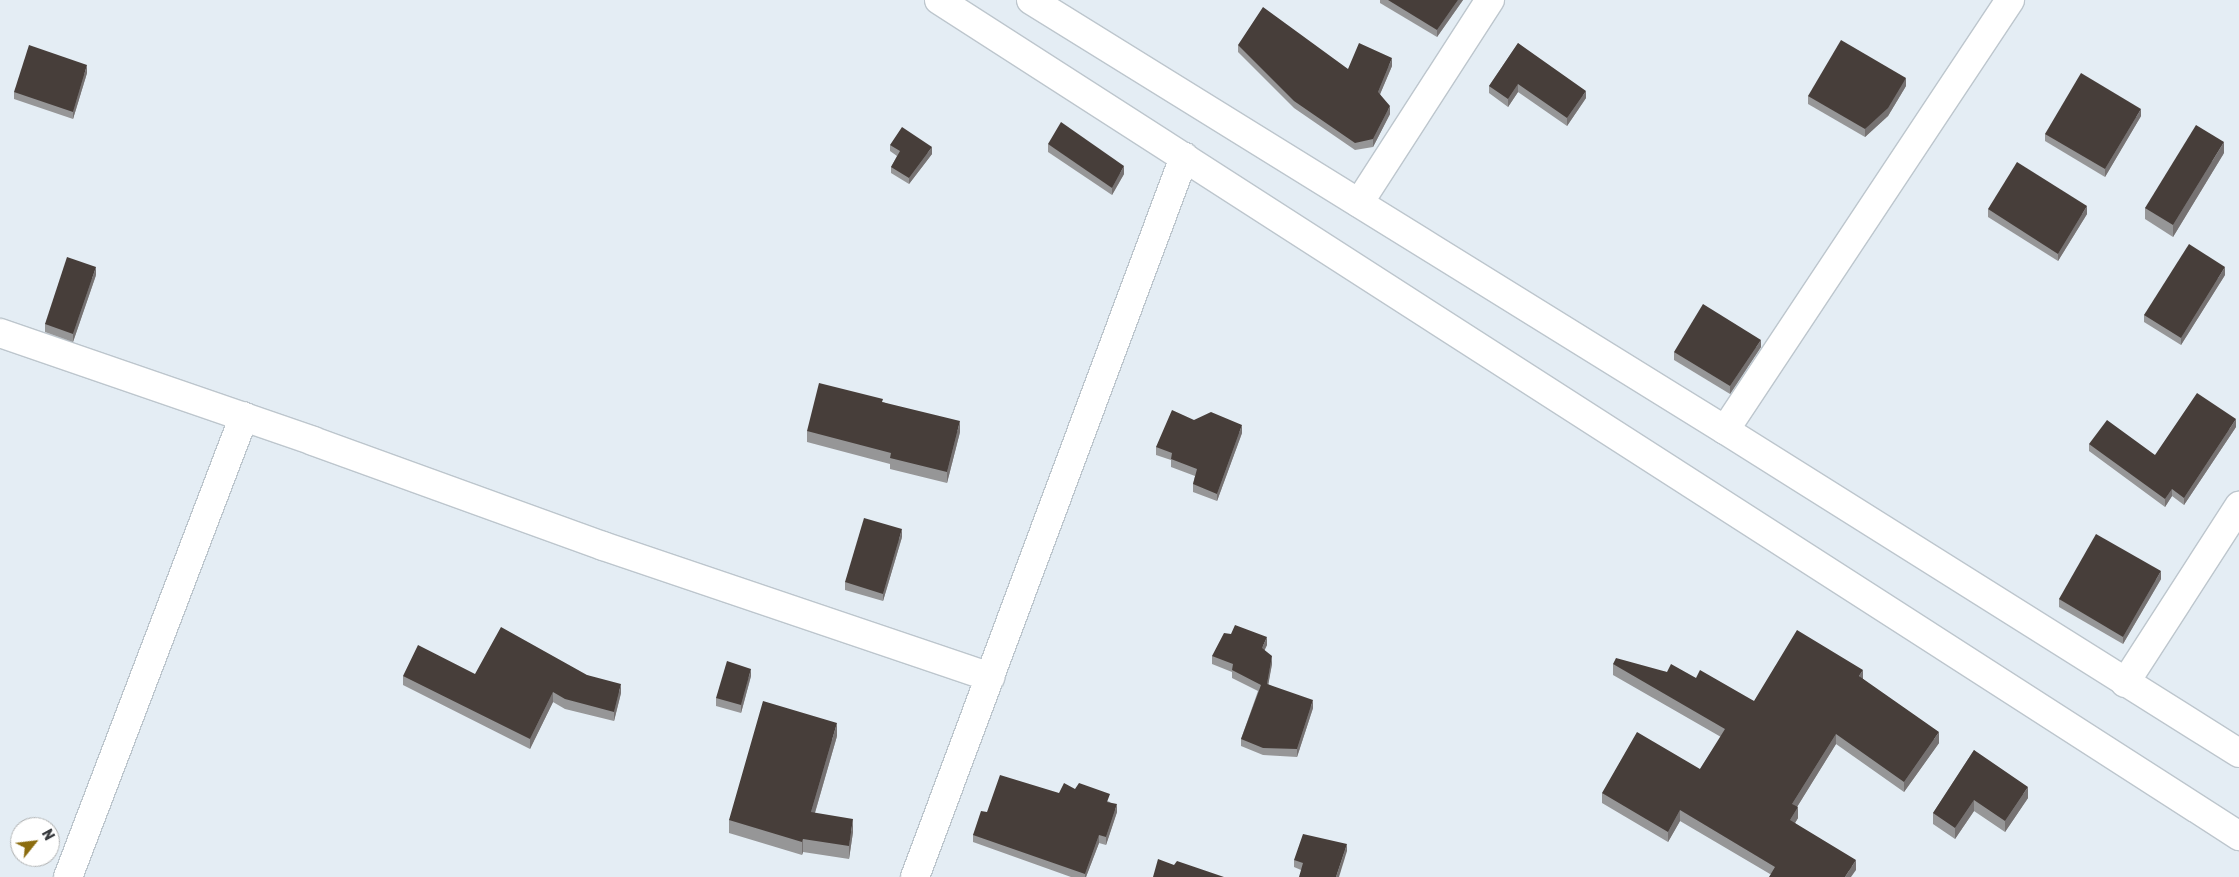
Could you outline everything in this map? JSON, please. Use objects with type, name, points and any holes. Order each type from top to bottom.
[{"type":"street","points":[[939,0],[2239,836]]},
{"type":"street","points":[[1032,0],[1725,430],[2239,754]]},
{"type":"street","points":[[1359,203],[1490,0]]},
{"type":"street","points":[[1725,430],[2010,0]]},
{"type":"street","points":[[915,877],[1184,157]]},
{"type":"street","points":[[0,333],[244,417],[603,546],[990,677]]},
{"type":"street","points":[[68,877],[244,417]]},
{"type":"street","points":[[2125,683],[2239,506]]},
{"type":"building","points":[[1388,0],[1458,0],[1437,30]]},
{"type":"building","points":[[1263,7],[1348,69],[1359,43],[1392,58],[1378,92],[1390,106],[1373,139],[1355,143],[1294,101],[1238,45]]},
{"type":"building","points":[[1841,40],[1906,78],[1888,108],[1865,129],[1808,96]]},
{"type":"building","points":[[1518,43],[1586,91],[1567,118],[1518,84],[1508,99],[1489,86]]},
{"type":"building","points":[[29,45],[87,65],[73,112],[14,92]]},
{"type":"building","points":[[2081,73],[2141,109],[2105,169],[2045,134]]},
{"type":"building","points":[[1061,122],[1124,166],[1112,188],[1048,144]]},
{"type":"building","points":[[2196,125],[2224,142],[2173,225],[2145,208]]},
{"type":"building","points":[[902,127],[932,147],[909,178],[891,167],[900,151],[890,145]]},
{"type":"building","points":[[2017,162],[2087,206],[2058,254],[1988,209]]},
{"type":"building","points":[[2189,244],[2225,267],[2181,338],[2144,315]]},
{"type":"building","points":[[67,257],[96,267],[73,334],[45,324]]},
{"type":"building","points":[[1703,304],[1761,340],[1730,386],[1674,352]]},
{"type":"building","points":[[819,383],[883,399],[882,402],[960,421],[947,472],[890,458],[891,453],[807,431]]},
{"type":"building","points":[[2197,393],[2236,419],[2184,498],[2172,489],[2165,499],[2089,444],[2107,420],[2155,455]]},
{"type":"building","points":[[1172,410],[1194,420],[1211,412],[1242,425],[1217,494],[1193,484],[1197,469],[1171,459],[1172,453],[1156,447]]},
{"type":"building","points":[[864,518],[902,529],[883,594],[845,582]]},
{"type":"building","points":[[2096,534],[2161,571],[2123,637],[2059,599]]},
{"type":"building","points":[[1235,625],[1267,637],[1262,648],[1272,656],[1267,684],[1313,700],[1297,749],[1263,748],[1241,739],[1261,685],[1232,670],[1233,664],[1212,656],[1224,633],[1231,634]]},
{"type":"building","points":[[501,627],[587,675],[621,684],[614,712],[565,699],[553,692],[530,739],[403,676],[418,645],[475,674]]},
{"type":"building","points":[[1797,630],[1863,670],[1859,676],[1939,732],[1904,782],[1836,734],[1792,804],[1798,807],[1790,820],[1856,860],[1845,877],[1769,877],[1775,867],[1680,810],[1668,832],[1602,793],[1637,732],[1700,769],[1725,729],[1613,664],[1616,658],[1667,672],[1671,664],[1696,678],[1700,670],[1754,701]]},
{"type":"building","points":[[727,661],[751,669],[741,705],[716,698]]},
{"type":"building","points":[[763,701],[837,723],[811,812],[853,819],[849,846],[803,839],[802,842],[729,820]]},
{"type":"building","points":[[1974,750],[2028,787],[2005,821],[1974,800],[1955,828],[1933,813]]},
{"type":"building","points":[[1000,775],[1059,793],[1064,783],[1075,789],[1079,783],[1110,794],[1107,802],[1117,804],[1106,837],[1099,835],[1085,874],[973,835],[981,811],[987,812]]},
{"type":"building","points":[[1303,834],[1347,844],[1336,877],[1299,877],[1303,863],[1294,860]]},
{"type":"building","points":[[1158,859],[1174,865],[1177,861],[1224,877],[1153,877]]}]
